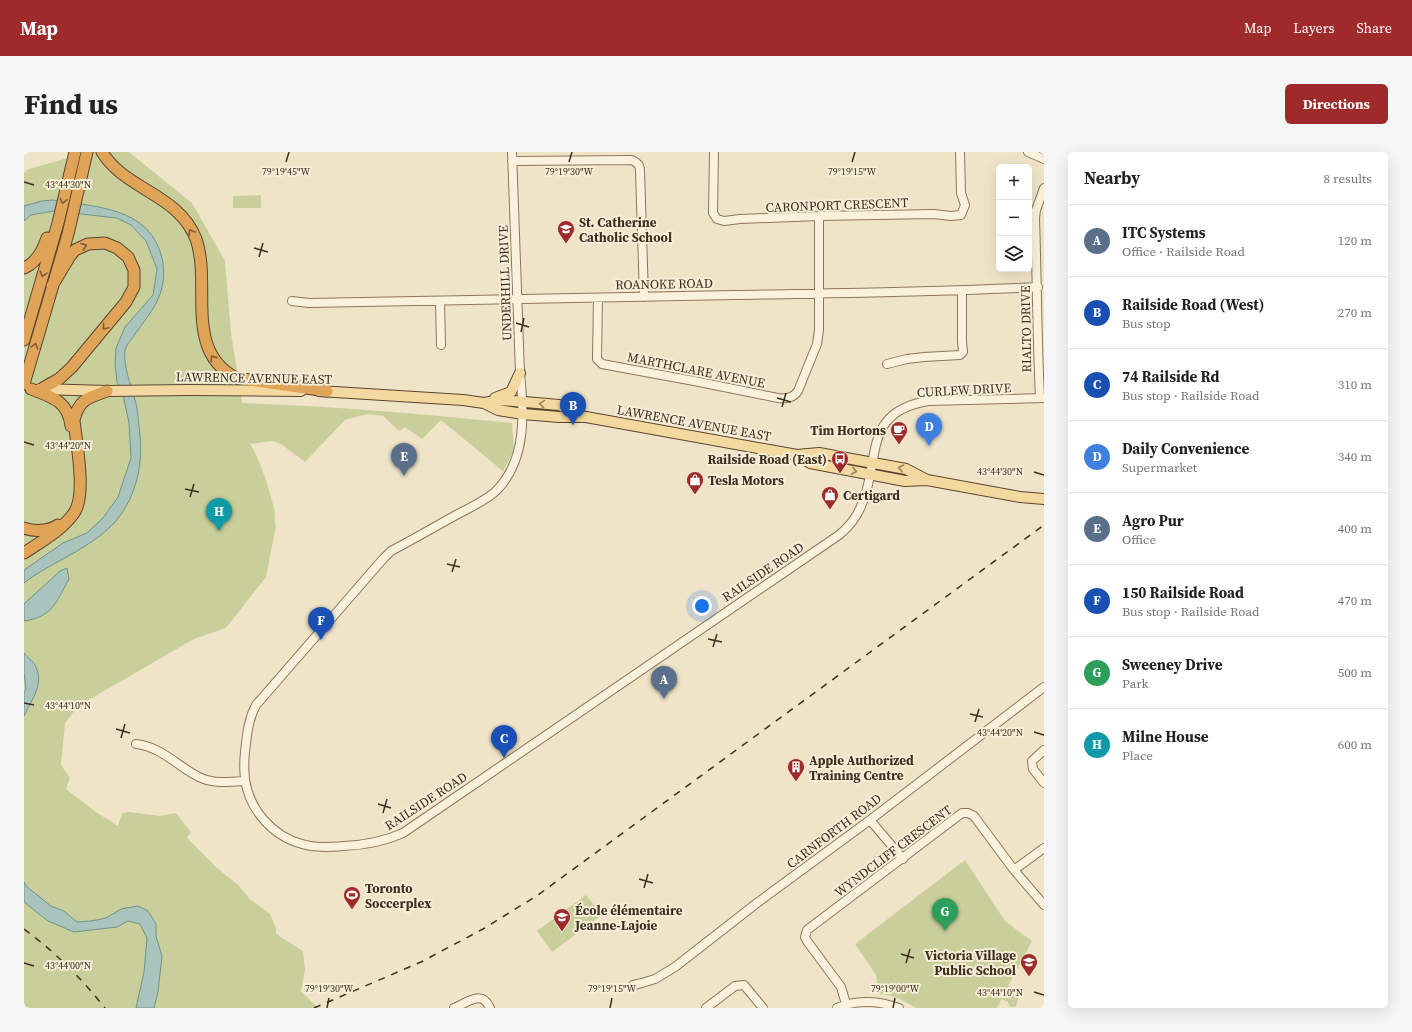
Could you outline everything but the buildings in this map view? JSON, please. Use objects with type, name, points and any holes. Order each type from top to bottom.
[{"type":"highway","points":[[24,340],[58,223],[75,152]]},
{"type":"highway","points":[[32,387],[52,286],[68,234],[87,152]]},
{"type":"highway","points":[[102,152],[108,162],[120,174],[165,201],[176,210],[185,220],[195,238],[200,256],[203,332],[208,349],[216,363],[229,375],[236,378],[327,391]]},
{"type":"highway","points":[[24,268],[29,266],[40,255],[50,233],[58,223]]},
{"type":"highway","points":[[32,387],[59,379],[72,368],[126,302],[134,287],[134,270],[128,258],[118,248],[106,243],[88,244],[75,250],[52,286]]},
{"type":"highway","points":[[24,528],[29,530],[42,530],[56,526],[69,514],[75,504],[77,489],[71,423],[68,413],[64,406],[57,400],[32,387]]},
{"type":"highway","points":[[24,553],[63,526],[75,512],[80,501],[81,488],[74,420],[77,410],[81,404],[88,398],[107,391]]},
{"type":"main road","points":[[484,403],[511,392],[520,373]]},
{"type":"main road","name":"LAWRENCE AVENUE EAST","points":[[32,387],[107,391],[327,391],[484,403],[501,400],[559,405],[586,417]]},
{"type":"main road","name":"LAWRENCE AVENUE EAST","points":[[484,403],[498,410],[559,417],[586,417],[797,455],[819,453],[906,469],[927,480]]},
{"type":"main road","name":"LAWRENCE AVENUE EAST","points":[[797,455],[810,463],[905,481],[927,480],[1020,497],[1044,499]]},
{"type":"main road","name":"LAWRENCE AVENUE EAST","points":[[1020,497],[1044,505]]},
{"type":"street","name":"UNDERHILL DRIVE","points":[[512,152],[520,373],[523,414]]},
{"type":"street","name":"CARONPORT CRESCENT","points":[[714,152],[713,213],[714,216],[720,221],[819,216],[961,215],[965,205],[961,193],[960,152]]},
{"type":"street","points":[[1028,152],[1044,159]]},
{"type":"street","points":[[512,162],[632,160],[637,162],[640,167],[644,297]]},
{"type":"street","name":"RIALTO DRIVE","points":[[1042,398],[1037,345],[1038,287],[1035,218],[1036,210],[1044,188]]},
{"type":"street","points":[[819,216],[819,293]]},
{"type":"street","name":"ROANOKE ROAD","points":[[292,302],[440,301],[962,291],[1038,287]]},
{"type":"street","points":[[887,364],[924,357],[960,356],[963,352],[962,291]]},
{"type":"street","name":"MARTHCLARE AVENUE","points":[[598,298],[597,359],[599,363],[607,366],[630,368],[784,398],[794,396],[798,391],[817,344],[819,330],[819,293]]},
{"type":"street","points":[[440,301],[441,345]]},
{"type":"street","name":"CURLEW DRIVE","points":[[872,463],[878,436],[884,425],[890,418],[912,404],[933,401],[1042,398]]},
{"type":"street","name":"RAILSIDE ROAD","points":[[523,414],[518,451],[507,477],[497,490],[478,504],[391,551],[256,705],[251,714],[246,739],[244,771],[252,804],[258,813],[275,831],[292,841],[310,846],[325,847],[366,845],[390,839],[403,832],[839,535],[850,526],[858,513],[865,497],[872,463]]},
{"type":"street","name":"CARNFORTH ROAD","points":[[633,985],[655,979],[674,967],[757,903],[870,820],[1044,686]]},
{"type":"street","points":[[136,744],[144,744],[156,749],[193,773],[206,779],[222,782],[245,780]]},
{"type":"street","points":[[1044,750],[1032,761],[1033,769],[1044,783]]},
{"type":"street","name":"WYNDCLIFF CRESCENT","points":[[846,1004],[841,987],[807,941],[805,937],[807,930],[962,814],[968,813],[974,816],[1014,870],[1044,905]]},
{"type":"street","points":[[870,820],[903,859]]},
{"type":"street","points":[[1014,870],[1044,848]]},
{"type":"street","points":[[706,1008],[735,986],[744,985],[763,1008]]},
{"type":"street","points":[[454,1008],[476,998],[481,998],[486,1001],[490,1008]]},
{"type":"street","points":[[837,1008],[846,1004],[870,1002],[884,1003],[899,1008]]},
{"type":"green space","points":[[89,152],[129,152],[192,203],[225,261],[231,333],[242,403],[378,411],[512,423],[514,450],[503,471],[441,420],[422,439],[405,427],[399,431],[383,416],[367,414],[345,420],[305,462],[281,444],[272,441],[250,444],[264,474],[270,492],[276,526],[266,577],[226,628],[194,639],[78,706],[65,723],[61,765],[70,778],[66,789],[96,812],[118,826],[122,813],[129,812],[160,816],[176,813],[191,832],[187,838],[216,867],[238,885],[250,899],[270,914],[276,928],[276,934],[303,951],[305,970],[301,991],[318,1008],[24,1008],[24,173],[29,169]]},
{"type":"green space","points":[[261,195],[261,208],[233,208],[233,196]]},
{"type":"green space","points":[[965,860],[1005,921],[1032,941],[1008,986],[1021,990],[1016,1006],[1009,1006],[1008,1002],[1002,999],[997,1008],[916,1008],[898,998],[878,993],[876,975],[855,944]]},
{"type":"green space","points":[[586,895],[602,915],[552,952],[537,931]]},
{"type":"water","points":[[53,200],[103,208],[119,212],[134,219],[146,228],[156,241],[162,258],[163,279],[162,289],[156,304],[125,350],[126,369],[137,407],[141,452],[138,476],[130,500],[116,521],[102,534],[86,546],[41,571],[24,583],[24,570],[63,543],[87,533],[103,518],[118,497],[131,458],[129,423],[122,390],[117,382],[115,364],[116,348],[125,327],[153,295],[157,269],[146,241],[131,225],[117,218],[54,211],[31,215],[24,221],[24,206],[42,201]]},
{"type":"water","points":[[67,568],[69,579],[57,601],[48,612],[34,619],[24,621],[24,604],[60,571]]},
{"type":"water","points":[[24,653],[35,665],[39,678],[34,697],[24,716],[24,692],[26,690]]},
{"type":"water","points":[[24,882],[27,887],[51,906],[64,911],[77,922],[106,918],[121,909],[138,906],[148,911],[156,924],[156,936],[162,956],[158,992],[154,1008],[136,1008],[144,972],[147,938],[140,924],[128,921],[117,927],[74,932],[48,921],[24,902]]},
{"type":"railway","points":[[314,1008],[421,962],[483,929],[538,895],[1044,525]]},
{"type":"railway","points":[[24,929],[67,966],[87,986],[105,1008]]},
{"type":"place","name":"St. Catherine Catholic School","points":[[566,244]]},
{"type":"place","name":"Railside Road (West)","points":[[573,425]]},
{"type":"place","name":"Tim Hortons","points":[[899,445]]},
{"type":"place","name":"Daily Convenience","points":[[929,446]]},
{"type":"place","name":"Railside Road (East)","points":[[840,474]]},
{"type":"place","name":"Agro Pur","points":[[404,476]]},
{"type":"place","name":"Tesla Motors","points":[[695,495]]},
{"type":"place","name":"Certigard","points":[[830,510]]},
{"type":"place","name":"Milne House","points":[[219,531]]},
{"type":"place","name":"150 Railside Road","points":[[321,640]]},
{"type":"place","name":"ITC Systems","points":[[664,699]]},
{"type":"place","name":"74 Railside Rd","points":[[504,758]]},
{"type":"place","name":"Apple Authorized Training Centre","points":[[796,782]]},
{"type":"place","name":"Toronto Soccerplex","points":[[352,910]]},
{"type":"place","name":"Sweeney Drive","points":[[945,931]]},
{"type":"place","name":"École élémentaire Jeanne-Lajoie","points":[[562,932]]},
{"type":"place","name":"Victoria Village Public School","points":[[1029,977]]}]
